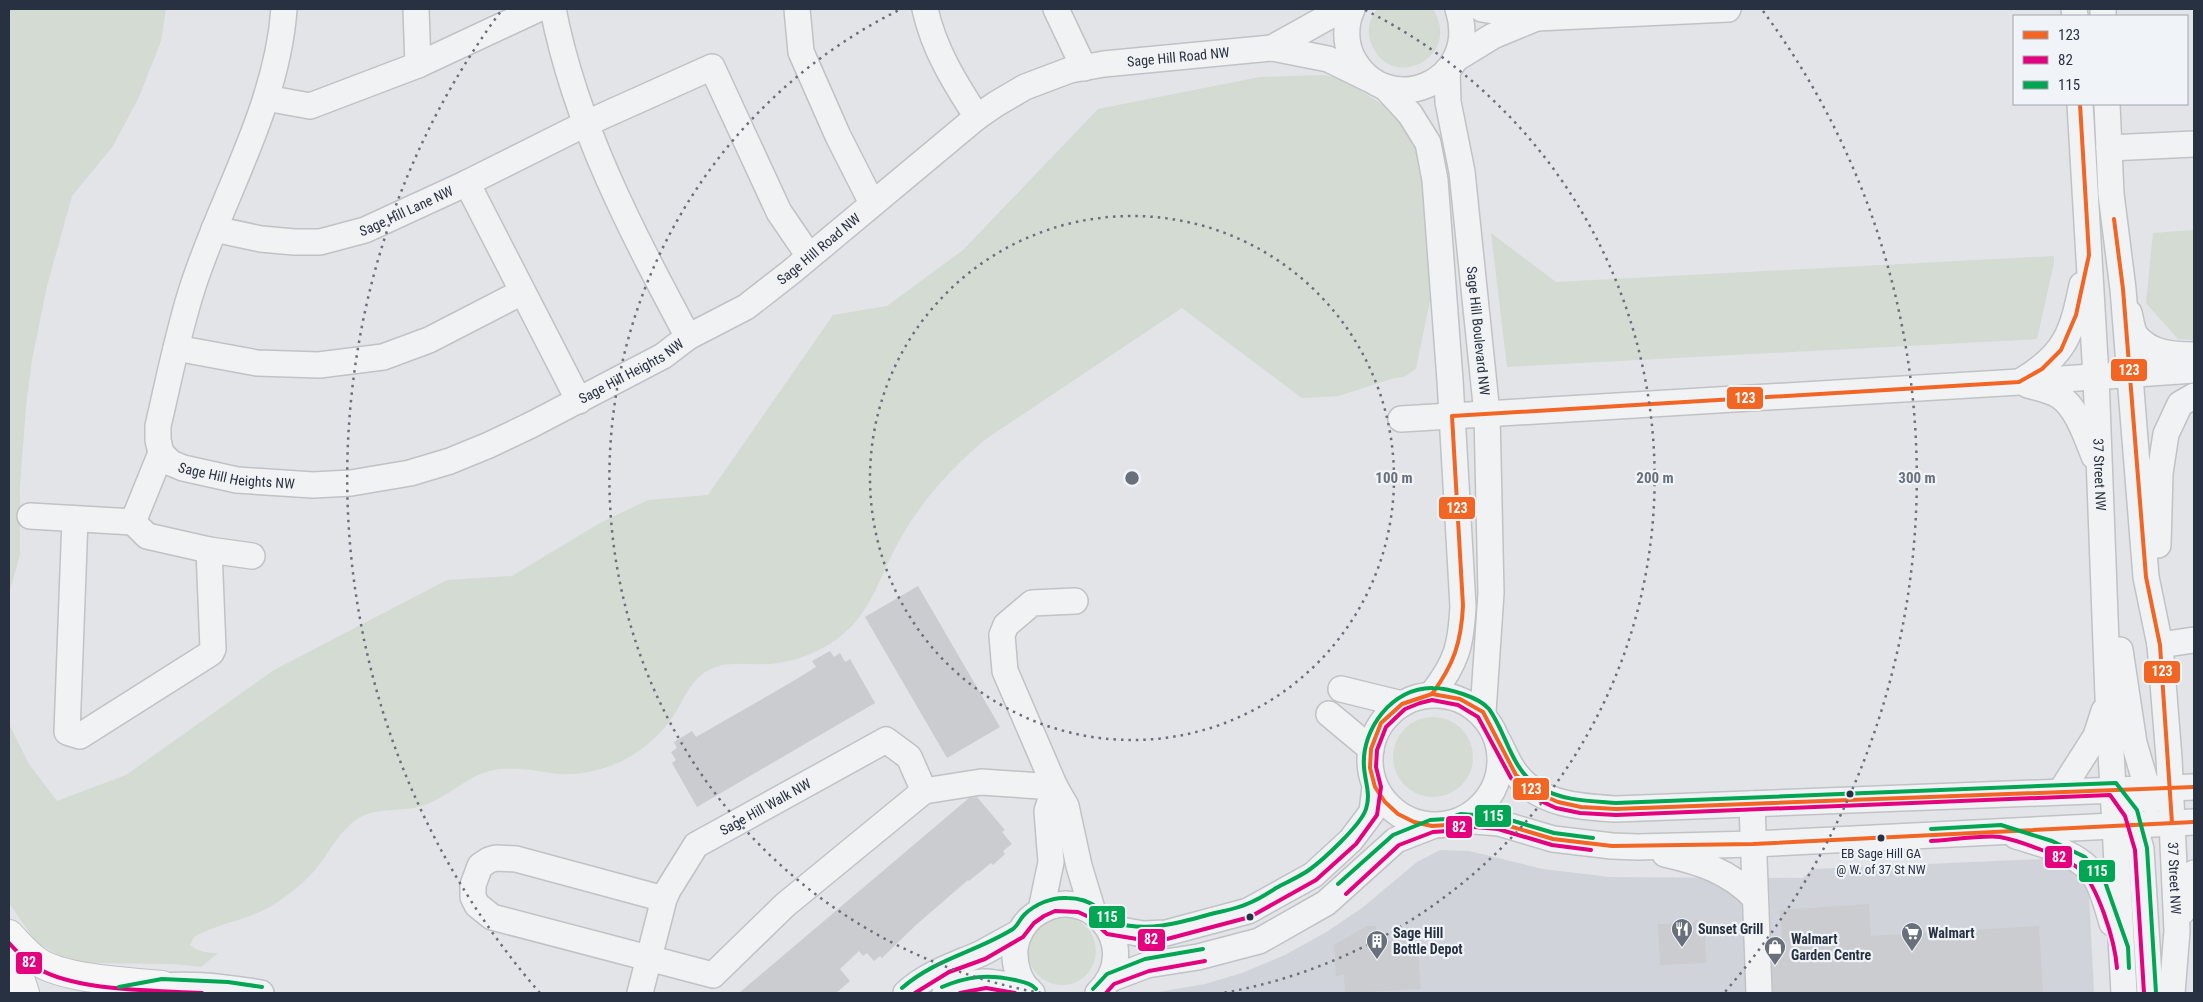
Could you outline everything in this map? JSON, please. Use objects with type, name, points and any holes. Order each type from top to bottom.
[{"type":"main road","points":[[9,934],[37,961],[51,968],[93,978],[162,985]]},
{"type":"main road","points":[[9,944],[24,993]]},
{"type":"street","name":"Sage Hill Heights NW","points":[[284,9],[277,53],[266,98],[192,286],[176,348],[158,426],[161,454],[171,463],[183,468],[237,480],[276,484],[351,484],[410,473],[450,461],[489,445],[579,401],[663,356],[688,337]]},
{"type":"street","points":[[416,9],[418,65]]},
{"type":"street","points":[[266,98],[310,106],[418,65],[538,9]]},
{"type":"street","points":[[553,9],[572,86],[610,185],[688,337]]},
{"type":"street","points":[[797,9],[801,52],[838,136],[872,203]]},
{"type":"street","points":[[925,9],[938,52],[977,118]]},
{"type":"street","points":[[1056,9],[1084,68]]},
{"type":"street","name":"Sage Hill Road NW","points":[[1272,48],[1342,9]]},
{"type":"street","points":[[1352,9],[1348,18],[1346,35],[1357,67],[1410,114],[1428,143],[1435,180],[1452,416],[1462,586],[1462,634],[1457,655],[1432,694]]},
{"type":"street","name":"Sage Hill Boulevard NW","points":[[1458,9],[1463,26],[1462,42],[1452,65],[1448,102],[1462,172],[1487,414],[1491,593],[1482,712]]},
{"type":"street","points":[[1482,9],[1536,18],[1609,12],[1728,9]]},
{"type":"street","points":[[1377,83],[1402,90],[1418,88],[1434,82],[1452,65],[1493,36],[1536,18]]},
{"type":"street","name":"Sage Hill Road NW","points":[[688,337],[746,307],[996,104],[1025,87],[1070,70],[1272,48],[1328,59],[1377,83]]},
{"type":"street","name":"Sage Hill Lane NW","points":[[214,229],[261,239],[294,242],[320,242],[365,230],[467,183],[585,124],[712,67],[779,212],[809,256]]},
{"type":"street","name":"37 Street NW","points":[[2080,105],[2096,377],[2113,789],[2126,825],[2122,948],[2124,993]]},
{"type":"street","points":[[2107,105],[2111,194],[2123,290],[2136,335],[2152,349],[2170,356],[2194,356]]},
{"type":"street","points":[[2109,148],[2194,144]]},
{"type":"street","points":[[467,183],[579,401]]},
{"type":"street","points":[[2019,382],[2042,369],[2061,350],[2076,315],[2089,255]]},
{"type":"street","name":"37 Street NW","points":[[2123,290],[2146,576],[2160,646],[2170,787],[2183,822],[2172,993]]},
{"type":"street","points":[[176,348],[257,363],[319,365],[384,357],[429,340],[522,292]]},
{"type":"street","points":[[1401,419],[2194,370]]},
{"type":"street","points":[[2019,382],[2059,396],[2068,404],[2083,428],[2099,470]]},
{"type":"street","points":[[2194,396],[2180,404],[2166,434],[2160,473],[2158,527],[2160,646],[2194,640]]},
{"type":"street","points":[[133,522],[161,454]]},
{"type":"street","points":[[30,516],[133,522],[147,536],[208,550],[252,556]]},
{"type":"street","points":[[75,519],[67,732],[80,736],[211,653],[213,649],[208,550]]},
{"type":"street","points":[[2102,534],[2134,743],[2170,787]]},
{"type":"street","points":[[1075,600],[1032,603],[1006,625],[1002,635],[1005,671],[1055,787],[1066,806],[1079,866],[1101,920],[1114,940],[1115,966],[1104,986]]},
{"type":"street","points":[[1341,689],[1402,704]]},
{"type":"street","points":[[1498,741],[1501,760],[1498,779],[1494,788],[1478,810],[1462,820],[1447,825],[1432,826],[1414,822],[1398,814],[1385,802],[1375,787],[1370,768],[1371,749],[1381,723],[1402,704],[1432,694],[1460,699],[1482,712],[1498,741],[1516,775],[1535,792],[1558,802],[1581,807],[1616,809],[2170,787]]},
{"type":"street","points":[[2061,790],[2084,758],[2096,736],[2108,696]]},
{"type":"street","points":[[1329,714],[1371,749]]},
{"type":"street","name":"Sage Hill Walk NW","points":[[640,993],[664,899],[696,846],[886,740],[909,757],[924,791]]},
{"type":"street","points":[[664,899],[516,859],[489,860],[480,866],[473,885],[473,897],[477,905],[492,917],[714,975],[785,905],[924,791],[981,782],[1055,787]]},
{"type":"street","points":[[1041,910],[1051,862],[1047,811],[1055,787]]},
{"type":"street","points":[[1030,992],[1020,978],[1015,962],[1015,946],[1020,932],[1029,919],[1041,910],[1054,905],[1080,906],[1101,920],[1143,934],[1166,933],[1248,911],[1313,876],[1351,840],[1372,812],[1375,787]]},
{"type":"street","points":[[1752,804],[1759,993]]},
{"type":"street","points":[[1462,820],[1499,823],[1554,839],[1638,847],[1753,844],[2183,822]]},
{"type":"street","points":[[2126,825],[2141,849],[2150,993]]},
{"type":"street","points":[[1104,986],[1147,965],[1198,957],[1259,941],[1326,903],[1396,840],[1432,826]]},
{"type":"street","points":[[2000,831],[2067,854],[2081,862],[2098,881],[2122,948]]},
{"type":"street","points":[[1638,847],[1707,865],[1741,883],[1755,898]]},
{"type":"street","points":[[2177,931],[2194,873]]},
{"type":"street","points":[[906,993],[946,966],[982,953],[1020,932]]},
{"type":"street","points":[[945,993],[963,984],[976,982],[994,983],[1030,992]]},
{"type":"street","points":[[120,993],[162,985],[228,988],[261,993]]},
{"type":"shaded area","points":[[9,9],[166,9],[161,41],[139,97],[113,146],[72,196],[47,286],[32,360],[26,407],[20,486],[20,555],[9,593]]},
{"type":"shaded area","points":[[1377,9],[1433,9],[1440,27],[1439,42],[1432,54],[1421,63],[1408,67],[1394,66],[1381,59],[1372,45],[1369,35],[1370,22]]},
{"type":"shaded area","points":[[1325,75],[1345,80],[1395,113],[1416,143],[1426,177],[1435,276],[1416,369],[1404,377],[1394,378],[1339,396],[1302,398],[1182,308],[986,439],[961,462],[917,512],[899,541],[861,615],[842,635],[817,651],[797,659],[768,664],[726,665],[705,672],[693,684],[675,714],[659,733],[641,750],[620,762],[577,774],[559,774],[519,769],[494,770],[470,779],[425,805],[408,809],[373,812],[365,815],[357,819],[345,830],[311,875],[273,905],[194,937],[190,945],[193,947],[203,952],[218,953],[201,967],[176,964],[71,963],[36,942],[9,903],[9,724],[29,764],[57,801],[126,775],[274,670],[447,580],[512,576],[600,523],[648,500],[708,495],[833,315],[887,306],[963,250],[1098,109],[1260,77]]},
{"type":"shaded area","points":[[2194,230],[2194,340],[2178,339],[2146,303],[2153,233]]},
{"type":"shaded area","points":[[1491,233],[1556,282],[2054,256],[2054,263],[2037,339],[1507,367]]},
{"type":"shaded area","points":[[1433,717],[1448,720],[1461,729],[1470,742],[1473,757],[1470,772],[1461,785],[1448,794],[1433,797],[1418,794],[1405,785],[1396,772],[1393,757],[1396,742],[1405,729],[1418,720]]},
{"type":"shaded area","points":[[1440,850],[1469,851],[1543,869],[1610,877],[1803,878],[1812,869],[2042,859],[2072,869],[2089,893],[2094,993],[1152,993],[1205,984],[1242,973],[1285,955],[1328,931],[1362,908],[1417,862]]},
{"type":"shaded area","points":[[1062,917],[1075,920],[1086,927],[1093,938],[1096,951],[1093,964],[1086,975],[1075,982],[1062,985],[1049,982],[1038,975],[1031,964],[1028,951],[1031,938],[1038,927],[1049,920]]},
{"type":"building","points":[[918,586],[1000,727],[947,758],[865,617]]},
{"type":"building","points":[[830,651],[834,657],[840,653],[845,662],[850,659],[875,703],[697,807],[672,763],[676,760],[671,752],[677,748],[674,742],[692,731],[696,737],[790,683],[816,667],[812,661]]},
{"type":"building","points":[[977,797],[1005,830],[1002,832],[1012,844],[1003,851],[1005,854],[993,865],[991,863],[968,880],[916,925],[882,958],[880,956],[874,961],[867,953],[863,956],[859,951],[840,969],[850,981],[836,993],[739,993],[969,798]]},
{"type":"building","name":"Walmart","points":[[1869,904],[1871,936],[2039,926],[2043,993],[1773,993],[1771,940],[1782,940],[1780,910]]},
{"type":"building","name":"Sunset Grill","points":[[1696,919],[1708,930],[1705,934],[1706,963],[1660,965],[1658,924],[1693,923]]},
{"type":"building","name":"Sage Hill Bottle Depot","points":[[1367,926],[1376,926],[1377,942],[1417,939],[1421,989],[1345,993],[1344,975],[1336,976],[1334,945]]},
{"type":"transit line","name":"123","points":[[1432,694],[1446,673],[1455,653],[1463,606],[1452,416],[2019,382],[2042,369],[2061,350],[2076,315],[2089,255],[2080,105]]},
{"type":"transit line","name":"123","points":[[2114,219],[2123,289],[2146,577],[2160,645],[2172,823]]},
{"type":"transit line","name":"115","points":[[902,988],[928,970],[1013,929],[1028,911],[1050,900],[1061,898],[1079,899],[1094,906],[1115,923],[1128,926],[1164,925],[1238,907],[1258,899],[1301,875],[1332,851],[1363,816],[1368,798],[1364,753],[1374,725],[1382,713],[1404,695],[1418,690],[1433,688],[1463,694],[1489,709],[1522,771],[1539,787],[1567,798],[1616,803],[2116,783],[2137,810],[2147,848],[2156,993]]},
{"type":"transit line","name":"123","points":[[2194,787],[1616,809],[1581,807],[1558,802],[1535,792],[1516,775],[1483,712],[1460,699],[1432,694],[1402,704],[1381,723],[1371,749],[1370,768],[1375,787],[1385,802],[1398,814],[1414,822],[1432,826],[1447,825],[1462,820],[1499,823],[1553,839],[1612,846],[1753,844],[2194,822]]},
{"type":"transit line","name":"82","points":[[915,993],[949,972],[985,959],[1023,937],[1034,923],[1055,911],[1078,912],[1089,917],[1107,934],[1143,940],[1167,939],[1250,917],[1316,880],[1356,844],[1377,815],[1381,787],[1376,767],[1377,750],[1386,727],[1405,709],[1432,700],[1458,705],[1478,717],[1511,778],[1532,797],[1556,808],[1580,813],[1616,815],[2110,795],[2125,816],[2135,850],[2144,993]]},
{"type":"transit line","name":"115","points":[[1338,884],[1393,835],[1430,820],[1446,819],[1461,814],[1500,817],[1554,833],[1593,838]]},
{"type":"transit line","name":"115","points":[[1931,829],[2001,825],[2052,841],[2085,857],[2104,879],[2128,947],[2129,968]]},
{"type":"transit line","name":"82","points":[[1346,894],[1399,845],[1433,832],[1448,831],[1463,826],[1498,829],[1552,845],[1591,850]]},
{"type":"transit line","name":"82","points":[[1931,841],[2000,837],[2040,849],[2078,868],[2099,900],[2113,944],[2117,968]]},
{"type":"transit line","name":"82","points":[[9,943],[25,960],[37,968],[73,982],[140,990],[202,993]]},
{"type":"transit line","name":"115","points":[[1093,989],[1107,974],[1145,959],[1203,949]]},
{"type":"transit line","name":"82","points":[[1106,993],[1114,984],[1149,971],[1205,961]]},
{"type":"transit line","name":"115","points":[[942,987],[969,978],[987,977],[1021,981],[1036,989]]},
{"type":"transit line","name":"115","points":[[119,987],[162,979],[228,982],[262,987]]},
{"type":"transit line","name":"82","points":[[960,993],[986,988],[1015,993]]},
{"type":"place","name":"EB Sage Hill GA @ W. of 37 St NW","points":[[1881,838]]},
{"type":"place","name":"Sunset Grill","points":[[1682,948]]},
{"type":"place","name":"Walmart","points":[[1912,952]]},
{"type":"place","name":"Sage Hill Bottle Depot","points":[[1377,960]]},
{"type":"place","name":"Walmart Garden Centre","points":[[1775,966]]}]
